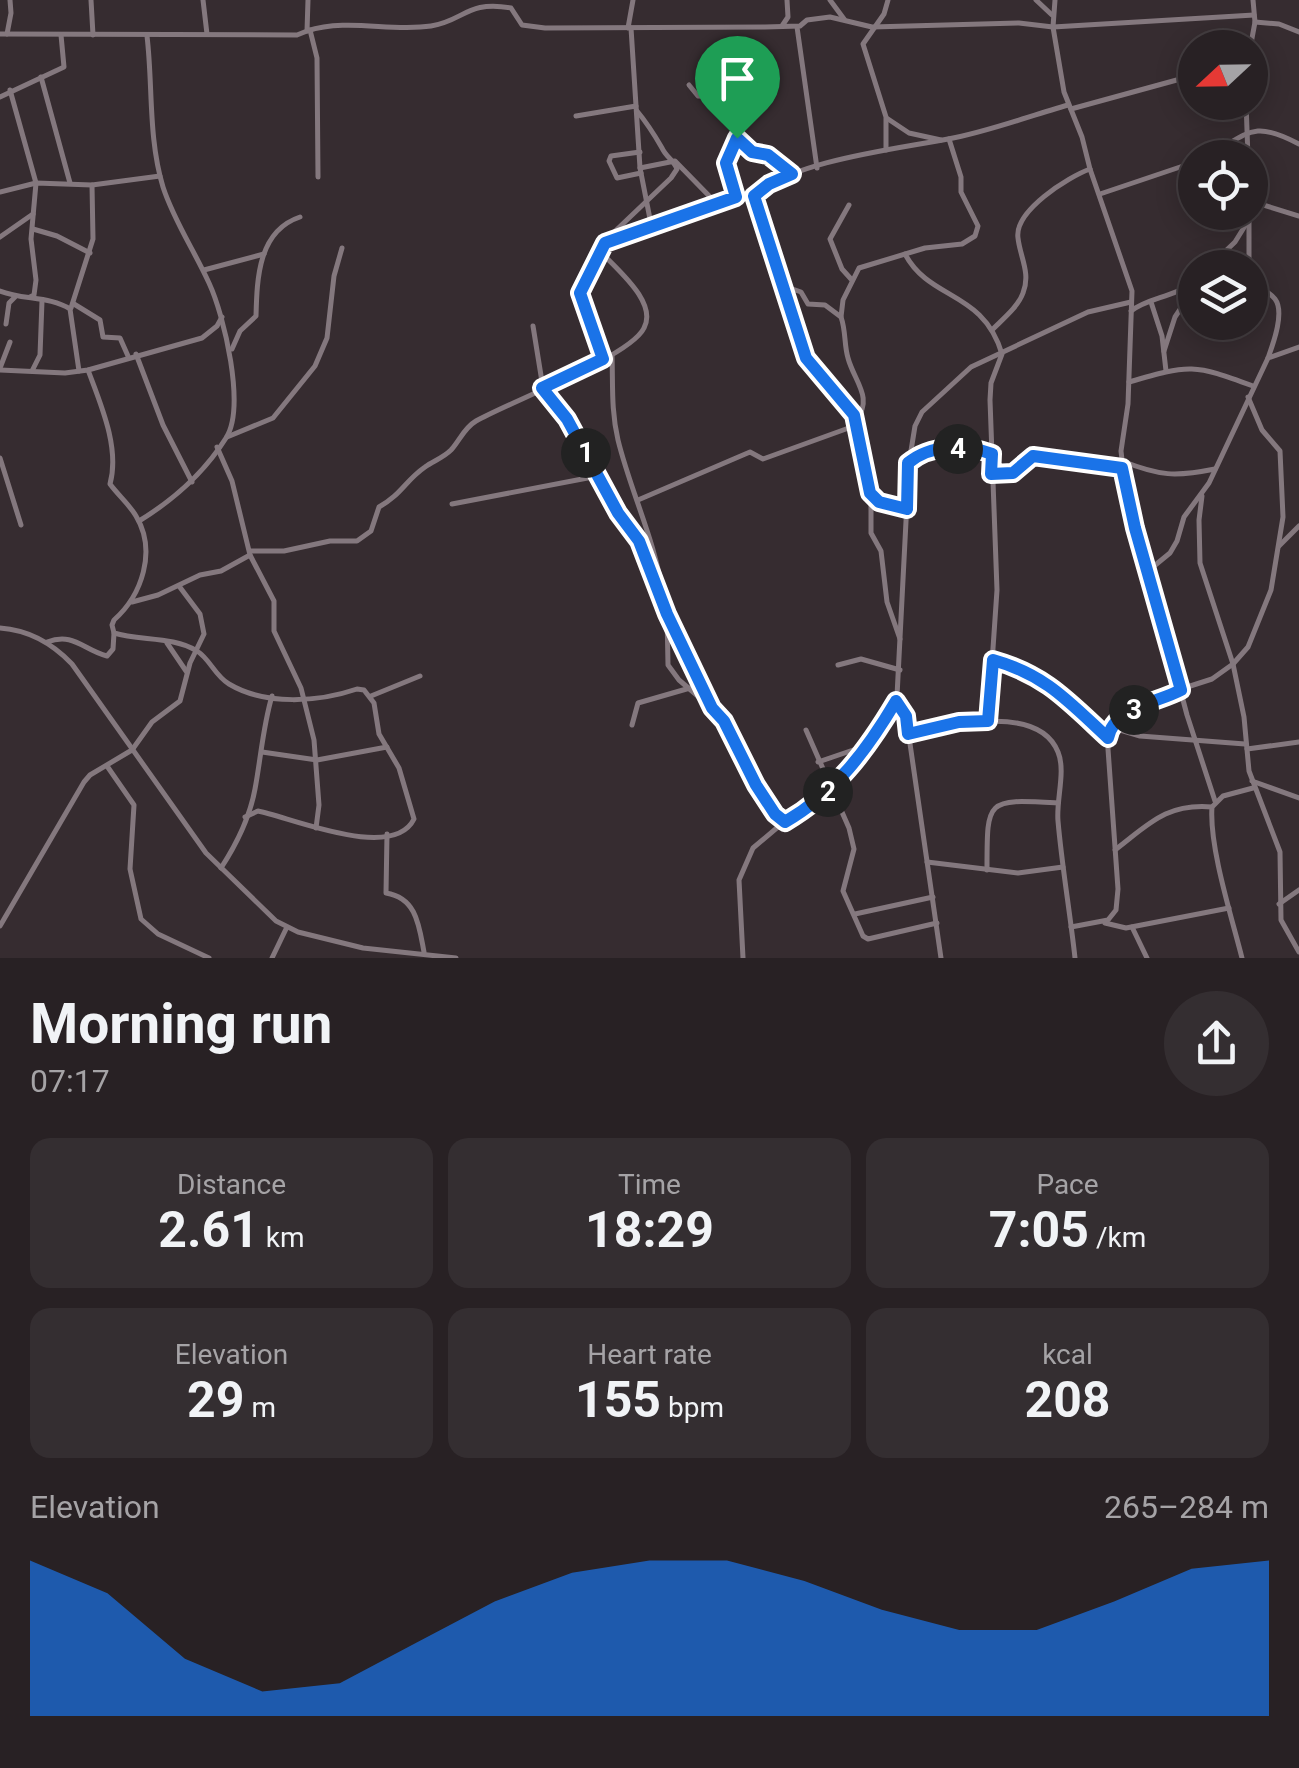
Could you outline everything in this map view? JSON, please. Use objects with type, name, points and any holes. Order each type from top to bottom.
[{"type":"street","points":[[10,0],[11,14],[4,34],[297,35],[343,25],[441,24],[466,7],[485,2],[511,8],[518,22],[530,27],[796,26],[817,18],[872,27],[1019,23],[1054,26],[1254,18],[1299,32]]},
{"type":"street","points":[[91,0],[94,35]]},
{"type":"street","points":[[202,0],[207,34]]},
{"type":"street","points":[[308,0],[309,31],[318,58],[318,177]]},
{"type":"street","points":[[633,0],[631,70],[640,171],[644,201],[656,224]]},
{"type":"street","points":[[782,26],[788,17],[787,0]]},
{"type":"street","points":[[830,0],[846,21]]},
{"type":"street","points":[[886,151],[886,116],[863,44],[884,14],[888,0]]},
{"type":"street","points":[[1036,0],[1053,16]]},
{"type":"street","points":[[1055,0],[1054,26],[1070,107],[1132,291],[1122,464],[1214,804],[1211,821],[1242,958]]},
{"type":"street","points":[[1252,30],[1253,0]]},
{"type":"street","points":[[796,26],[817,168]]},
{"type":"street","points":[[0,97],[65,66],[61,35]]},
{"type":"street","points":[[147,36],[149,96],[160,176],[170,206],[203,270],[232,352],[232,416],[228,437]]},
{"type":"street","points":[[41,78],[70,183]]},
{"type":"street","points":[[754,196],[792,174],[946,140],[1178,79]]},
{"type":"street","points":[[690,85],[698,96],[718,97],[737,138],[752,152],[768,155],[792,174]]},
{"type":"street","points":[[10,90],[36,183],[32,228],[36,280],[34,296],[30,297]]},
{"type":"street","points":[[576,116],[636,108]]},
{"type":"street","points":[[636,108],[663,152],[718,205]]},
{"type":"street","points":[[886,116],[909,133],[946,140]]},
{"type":"street","points":[[1247,120],[1248,140]]},
{"type":"street","points":[[1234,140],[1264,129],[1299,144]]},
{"type":"street","points":[[736,197],[726,163],[737,138]]},
{"type":"street","points":[[638,500],[750,452],[764,458],[857,422],[864,396],[847,355],[841,318],[851,279],[858,268],[904,254],[962,244],[978,230],[946,140]]},
{"type":"street","points":[[640,152],[611,156],[608,161],[617,178],[675,161]]},
{"type":"street","points":[[603,359],[580,293],[605,243],[674,175],[675,161]]},
{"type":"street","points":[[1100,194],[1178,168]]},
{"type":"street","points":[[992,330],[1025,291],[1025,265],[1017,235],[1023,220],[1049,191],[1090,169]]},
{"type":"street","points":[[0,192],[36,183],[92,186],[160,176]]},
{"type":"street","points":[[79,371],[72,305],[94,240],[92,186]]},
{"type":"street","points":[[605,243],[745,194],[754,196]]},
{"type":"street","points":[[754,196],[806,358],[819,377],[847,403],[857,422],[870,493],[871,532],[881,551],[887,602],[901,642]]},
{"type":"street","points":[[849,206],[830,239],[842,269],[851,279]]},
{"type":"street","points":[[1268,208],[1299,216]]},
{"type":"street","points":[[640,230],[648,213]]},
{"type":"street","points":[[0,237],[33,214]]},
{"type":"street","points":[[232,352],[240,330],[256,316],[255,294],[270,240],[284,224],[300,218]]},
{"type":"street","points":[[32,228],[90,253]]},
{"type":"street","points":[[139,521],[174,500],[228,437],[272,418],[316,366],[326,338],[342,248]]},
{"type":"street","points":[[130,602],[221,571],[250,553],[284,552],[364,538],[375,524],[379,506],[396,498],[412,478],[447,454],[471,423],[562,380],[637,338],[645,328],[646,308],[600,252]]},
{"type":"street","points":[[203,270],[264,254]]},
{"type":"street","points":[[904,254],[927,281],[956,294],[992,330],[1002,354],[991,383],[991,474],[998,532],[988,721]]},
{"type":"street","points":[[781,284],[801,292],[808,304],[825,305],[841,318]]},
{"type":"street","points":[[0,291],[15,297],[72,305],[100,320],[103,337],[120,338],[128,356]]},
{"type":"street","points":[[1130,312],[1178,292]]},
{"type":"street","points":[[1148,571],[1170,553],[1184,516],[1202,496],[1268,358],[1278,304],[1268,294]]},
{"type":"street","points":[[6,324],[9,303],[15,297]]},
{"type":"street","points":[[32,370],[40,355],[42,301]]},
{"type":"street","points":[[743,958],[738,896],[741,870],[753,848],[830,791],[896,701],[908,463],[915,426],[922,412],[971,367],[1088,312],[1131,302]]},
{"type":"street","points":[[1151,302],[1166,371]]},
{"type":"street","points":[[1164,351],[1178,314]]},
{"type":"street","points":[[10,342],[0,369],[88,370],[202,338],[222,317]]},
{"type":"street","points":[[533,326],[542,388],[556,401],[618,513],[639,541],[667,614],[712,708]]},
{"type":"street","points":[[1268,358],[1299,348]]},
{"type":"street","points":[[136,354],[163,425],[192,482]]},
{"type":"street","points":[[612,354],[610,402],[618,441],[656,556],[664,604]]},
{"type":"street","points":[[1129,382],[1192,367],[1253,386]]},
{"type":"street","points":[[45,642],[73,639],[107,656],[113,649],[114,620],[139,592],[144,566],[139,521],[110,484],[114,470],[112,446],[88,370]]},
{"type":"street","points":[[556,401],[556,389],[562,380]]},
{"type":"street","points":[[1071,927],[1102,922],[1112,918],[1116,910],[1110,727],[1122,715],[1212,678],[1234,664],[1258,626],[1279,546],[1284,483],[1278,472],[1280,451],[1262,430],[1248,397]]},
{"type":"street","points":[[217,447],[228,470],[250,553],[274,601],[274,631],[304,702],[317,760],[316,829]]},
{"type":"street","points":[[908,463],[936,448],[992,454]]},
{"type":"street","points":[[991,474],[1013,473],[1033,456],[1122,464],[1174,476],[1216,469]]},
{"type":"street","points":[[0,458],[21,525]]},
{"type":"street","points":[[452,504],[598,476]]},
{"type":"street","points":[[870,493],[879,502],[907,509]]},
{"type":"street","points":[[1202,496],[1200,564],[1234,664],[1253,784],[1280,852],[1281,920],[1299,952]]},
{"type":"street","points":[[1279,546],[1299,526]]},
{"type":"street","points":[[0,926],[84,782],[132,750],[152,722],[180,701],[204,626],[192,600],[179,586]]},
{"type":"street","points":[[667,614],[666,662],[724,721],[747,771],[775,814],[785,822]]},
{"type":"street","points":[[0,628],[45,642],[72,664],[206,854],[286,928],[363,948],[456,958]]},
{"type":"street","points":[[114,633],[197,651],[228,684],[272,696],[304,702],[357,688],[371,696],[378,734],[400,768],[414,818],[408,828],[387,834],[336,835],[270,813],[258,811],[245,818]]},
{"type":"street","points":[[164,641],[174,650],[187,674]]},
{"type":"street","points":[[838,665],[870,660],[900,670]]},
{"type":"street","points":[[993,660],[1040,678],[1108,738]]},
{"type":"street","points":[[371,696],[420,676]]},
{"type":"street","points":[[632,724],[638,704],[690,688]]},
{"type":"street","points":[[221,868],[235,847],[255,794],[272,696]]},
{"type":"street","points":[[896,701],[906,716],[941,958]]},
{"type":"street","points":[[908,734],[959,722],[988,721],[1025,725],[1054,745],[1060,755],[1058,803],[1075,958]]},
{"type":"street","points":[[1110,727],[1140,736],[1194,738],[1246,746],[1299,743]]},
{"type":"street","points":[[806,730],[849,828],[854,849],[844,892],[863,936],[868,939],[937,923]]},
{"type":"street","points":[[260,752],[317,760],[387,746]]},
{"type":"street","points":[[818,762],[865,747]]},
{"type":"street","points":[[107,766],[134,805],[130,869],[141,919],[158,934],[209,958]]},
{"type":"street","points":[[1115,850],[1153,820],[1186,806],[1214,804],[1253,784],[1299,798]]},
{"type":"street","points":[[987,870],[990,810],[1014,800],[1058,803]]},
{"type":"street","points":[[775,814],[778,827]]},
{"type":"street","points":[[387,834],[386,893],[402,897],[415,912],[424,952]]},
{"type":"street","points":[[927,862],[1030,873],[1063,867]]},
{"type":"street","points":[[1279,904],[1299,890]]},
{"type":"street","points":[[855,914],[933,897]]},
{"type":"street","points":[[1102,922],[1132,927],[1229,908]]},
{"type":"street","points":[[1132,927],[1147,958]]},
{"type":"street","points":[[272,958],[286,928]]},
{"type":"street","points":[[361,958],[363,948]]},
{"type":"route","points":[[737,138],[752,152],[768,155],[792,174],[763,187],[754,196],[806,358],[854,415],[870,493],[879,502],[907,509],[908,463],[936,448],[992,454],[991,474],[1018,471],[1033,456],[1122,468],[1181,690],[1122,715],[1110,727],[1108,738],[1040,678],[993,660],[988,721],[959,722],[908,734],[906,716],[896,701],[830,791],[785,822],[775,814],[747,771],[724,721],[712,708],[667,614],[639,541],[618,513],[556,401],[542,388],[603,359],[580,293],[605,243],[736,197],[726,163],[737,138]]}]
